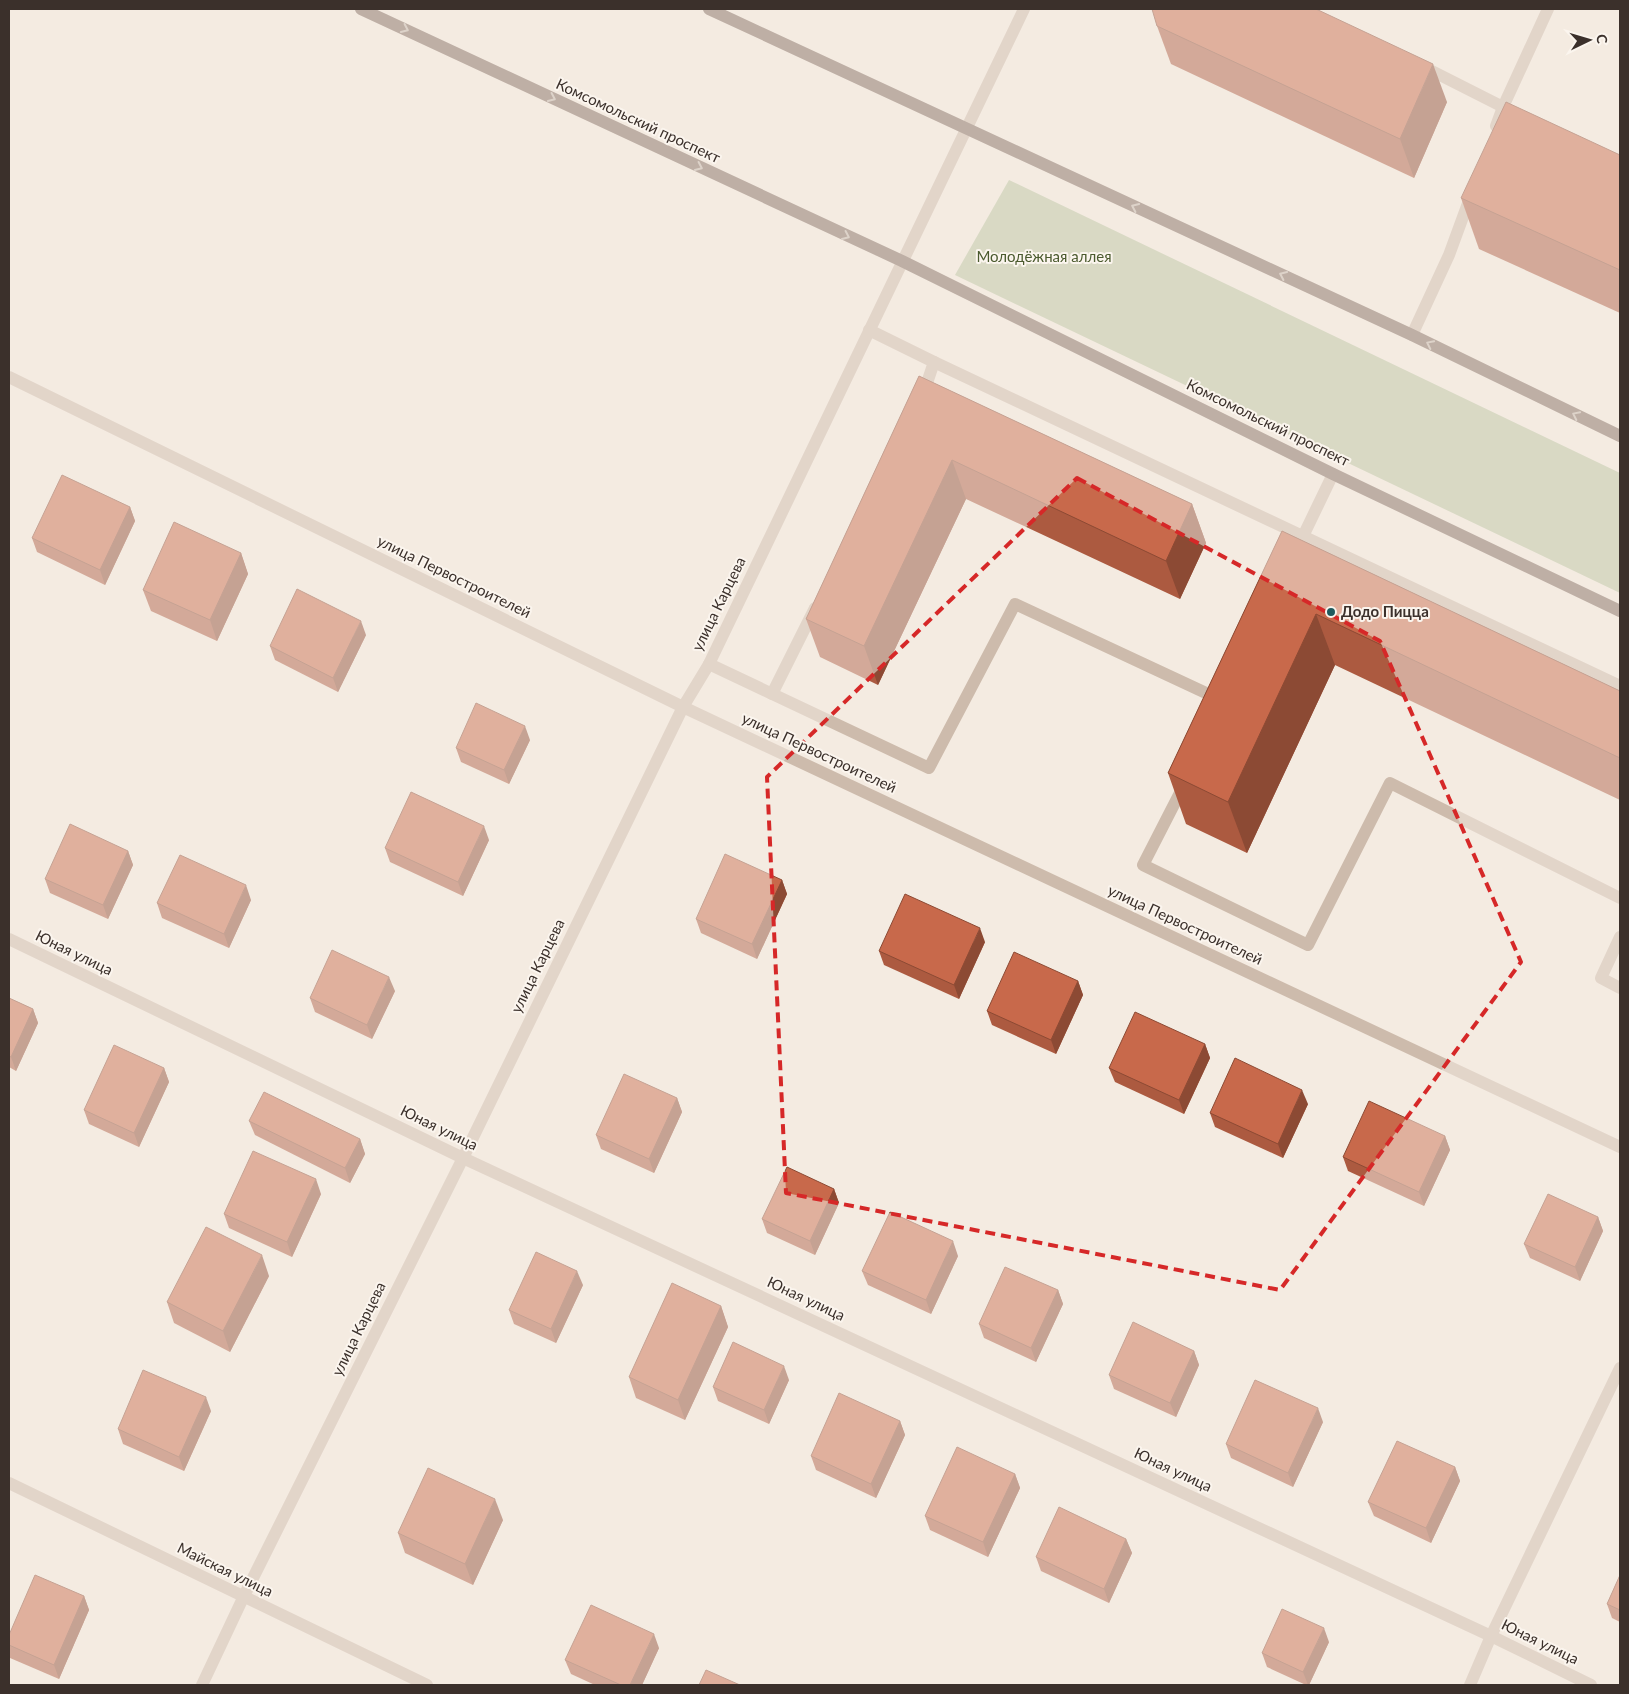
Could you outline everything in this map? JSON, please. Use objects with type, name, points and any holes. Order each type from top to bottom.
[{"type":"main road","name":"Комсомольский проспект","points":[[360,9],[902,262],[1333,474],[1620,611]]},
{"type":"main road","points":[[709,9],[1412,335],[1620,436]]},
{"type":"street","points":[[902,262],[1024,9]]},
{"type":"street","points":[[1493,135],[1503,107],[1548,9]]},
{"type":"street","points":[[1407,58],[1518,114]]},
{"type":"street","points":[[1412,335],[1449,255],[1476,181]]},
{"type":"street","name":"улица Карцева","points":[[202,1685],[243,1598],[463,1158],[683,707],[709,664],[902,262]]},
{"type":"street","points":[[869,330],[1620,686]]},
{"type":"street","points":[[915,406],[928,380],[934,362]]},
{"type":"street","name":"улица Первостроителей","points":[[9,377],[683,707],[1620,1147]]},
{"type":"street","points":[[1290,562],[1333,474]]},
{"type":"street","points":[[772,694],[820,598]]},
{"type":"street","points":[[709,664],[929,768],[1015,604],[1226,702]]},
{"type":"street","points":[[1191,771],[1143,865],[1308,945],[1390,783],[1620,898]]},
{"type":"street","points":[[1620,936],[1601,978],[1620,988]]},
{"type":"street","name":"Юная улица","points":[[9,939],[463,1158],[1491,1636],[1591,1685]]},
{"type":"street","points":[[1470,1685],[1491,1636],[1620,1368]]},
{"type":"street","name":"Майская улица","points":[[9,1483],[243,1598],[427,1685]]},
{"type":"highlighted area","points":[[1077,478],[1380,641],[1521,962],[1280,1290],[786,1193],[767,777]]},
{"type":"green space","name":"Молодёжная аллея","points":[[1009,180],[1620,473],[1620,593],[955,275]]},
{"type":"building","points":[[1152,9],[1316,9],[1433,64],[1400,139],[1157,26]]},
{"type":"building","points":[[1506,102],[1620,155],[1620,270],[1461,198]]},
{"type":"building","points":[[919,376],[1192,504],[1166,561],[952,460],[864,646],[806,619]]},
{"type":"building","points":[[62,475],[130,507],[100,570],[32,538]]},
{"type":"building","points":[[174,522],[241,553],[210,620],[143,590]]},
{"type":"building","points":[[1282,531],[1620,691],[1620,758],[1316,614],[1228,802],[1168,773]]},
{"type":"building","points":[[297,589],[361,621],[333,678],[270,646]]},
{"type":"building","points":[[476,703],[525,726],[504,770],[456,748]]},
{"type":"building","points":[[411,792],[484,826],[458,882],[385,848]]},
{"type":"building","points":[[70,824],[128,851],[103,905],[45,879]]},
{"type":"building","points":[[725,854],[782,880],[752,944],[696,919]]},
{"type":"building","points":[[180,855],[246,885],[224,934],[157,903]]},
{"type":"building","points":[[905,894],[980,928],[954,985],[879,951]]},
{"type":"building","points":[[332,950],[389,977],[367,1025],[310,998]]},
{"type":"building","points":[[1014,952],[1078,981],[1051,1040],[987,1011]]},
{"type":"building","points":[[9,998],[33,1009],[11,1057],[9,1056]]},
{"type":"building","points":[[1135,1012],[1205,1044],[1179,1100],[1109,1068]]},
{"type":"building","points":[[114,1045],[164,1068],[134,1133],[84,1110]]},
{"type":"building","points":[[1235,1058],[1302,1090],[1278,1144],[1210,1113]]},
{"type":"building","points":[[624,1074],[677,1098],[649,1159],[596,1135]]},
{"type":"building","points":[[264,1092],[360,1139],[345,1168],[249,1121]]},
{"type":"building","points":[[1369,1101],[1445,1136],[1419,1192],[1343,1157]]},
{"type":"building","points":[[253,1151],[316,1179],[287,1242],[224,1214]]},
{"type":"building","points":[[787,1167],[834,1189],[810,1241],[762,1219]]},
{"type":"building","points":[[1548,1194],[1598,1217],[1575,1267],[1524,1244]]},
{"type":"building","points":[[890,1212],[953,1241],[926,1300],[862,1271]]},
{"type":"building","points":[[206,1227],[262,1255],[223,1331],[167,1302]]},
{"type":"building","points":[[536,1252],[577,1271],[551,1329],[509,1310]]},
{"type":"building","points":[[1005,1267],[1058,1290],[1031,1348],[979,1324]]},
{"type":"building","points":[[672,1283],[721,1306],[678,1400],[629,1377]]},
{"type":"building","points":[[1133,1322],[1194,1351],[1170,1403],[1109,1375]]},
{"type":"building","points":[[733,1342],[784,1366],[764,1410],[713,1387]]},
{"type":"building","points":[[143,1370],[206,1397],[179,1457],[118,1429]]},
{"type":"building","points":[[1255,1380],[1318,1408],[1288,1473],[1226,1444]]},
{"type":"building","points":[[839,1393],[900,1421],[871,1484],[811,1456]]},
{"type":"building","points":[[1397,1441],[1455,1467],[1426,1528],[1368,1502]]},
{"type":"building","points":[[957,1447],[1015,1474],[983,1542],[925,1516]]},
{"type":"building","points":[[428,1468],[495,1499],[465,1564],[398,1533]]},
{"type":"building","points":[[1059,1507],[1126,1539],[1104,1589],[1036,1557]]},
{"type":"building","points":[[35,1575],[84,1596],[54,1665],[9,1645],[9,1635]]},
{"type":"building","points":[[1620,1575],[1620,1610],[1607,1604]]},
{"type":"building","points":[[591,1605],[654,1634],[630,1685],[621,1685],[565,1660]]},
{"type":"building","points":[[1282,1609],[1324,1628],[1303,1672],[1262,1653]]},
{"type":"building","points":[[706,1670],[740,1685],[699,1685]]},
{"type":"place","name":"Додо Пицца","points":[[1331,612]]}]
